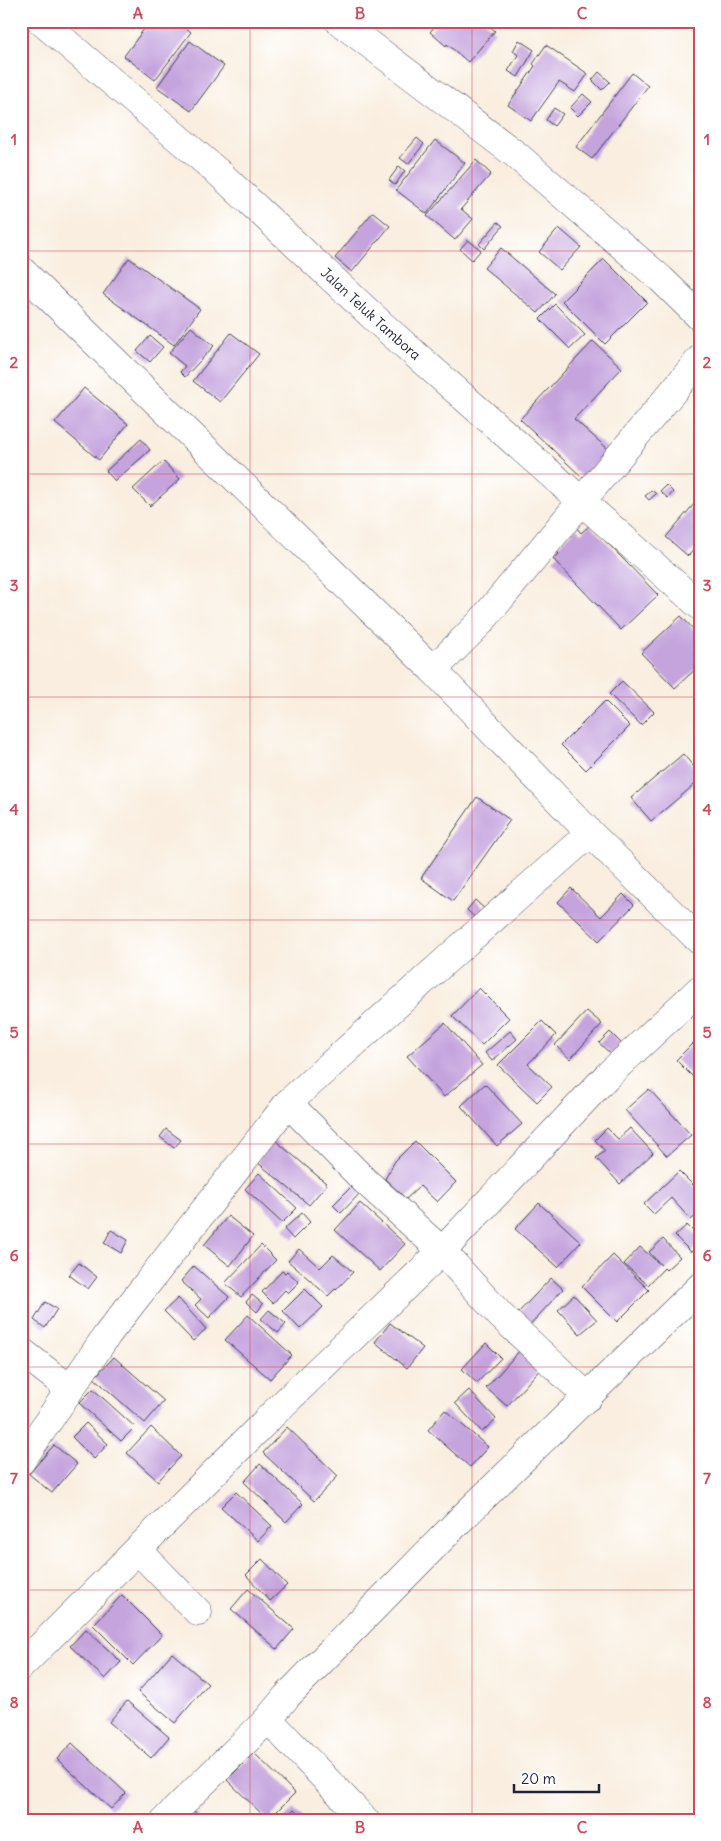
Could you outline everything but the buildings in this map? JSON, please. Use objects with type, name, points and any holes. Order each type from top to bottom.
[{"type":"street","name":"Jalan Teluk Tambora","points":[[41,21],[220,174],[381,324],[700,606]]},
{"type":"street","points":[[339,21],[515,154],[662,279],[700,317]]},
{"type":"street","points":[[21,270],[433,670],[590,833],[700,941]]},
{"type":"street","points":[[433,670],[480,623],[700,359]]},
{"type":"street","points":[[21,1461],[107,1335],[288,1103],[590,833]]},
{"type":"street","points":[[21,1666],[276,1411],[442,1251],[607,1076],[700,989]]},
{"type":"street","points":[[288,1103],[363,1179],[442,1251],[501,1316],[588,1397]]},
{"type":"street","points":[[165,1820],[268,1719],[286,1696],[451,1529],[700,1287]]},
{"type":"street","points":[[21,1351],[70,1389]]},
{"type":"street","points":[[138,1550],[198,1612]]},
{"type":"street","points":[[268,1719],[364,1820]]}]
